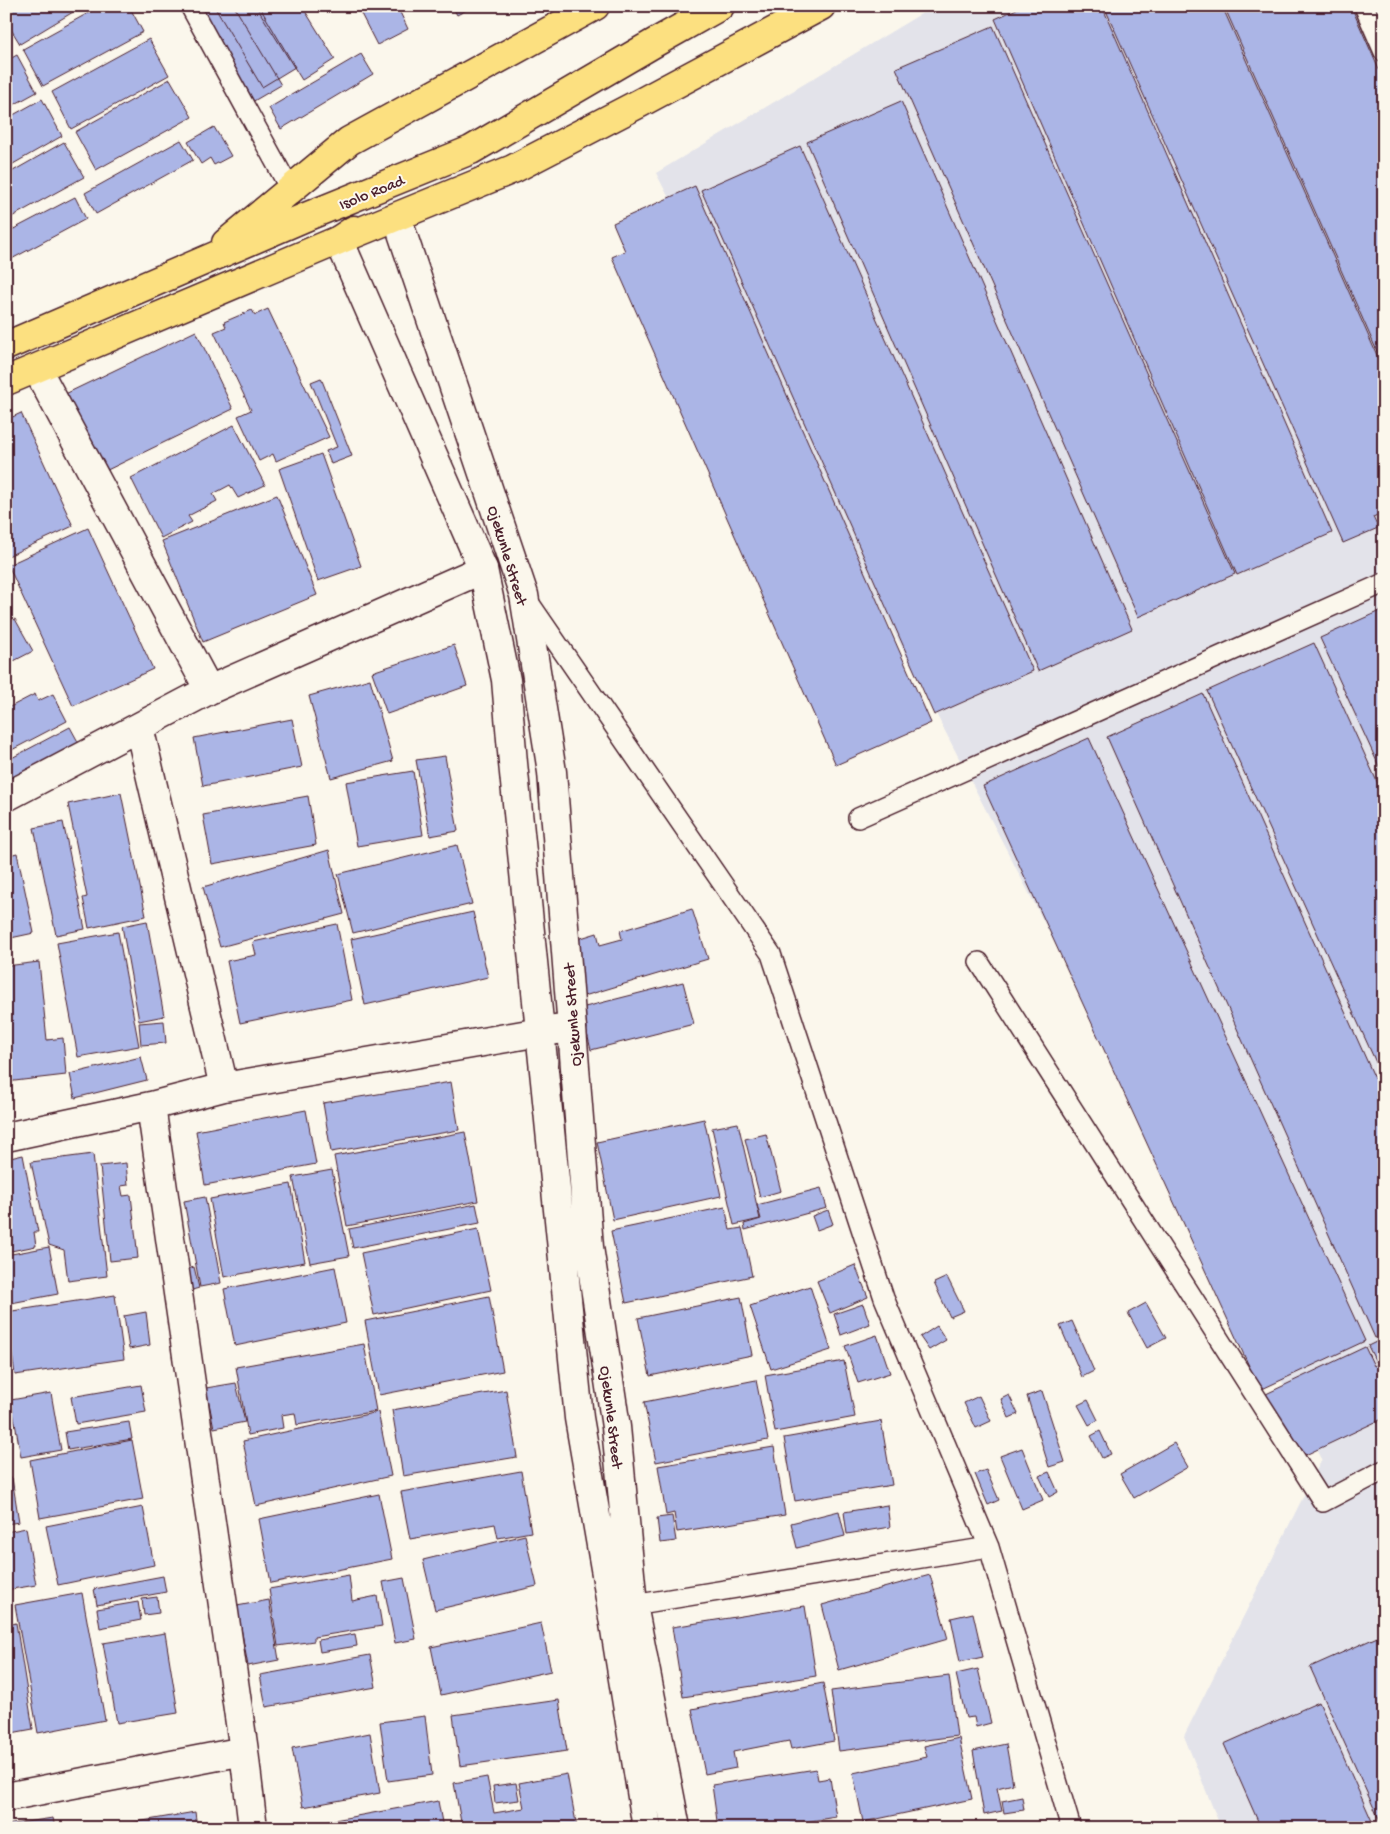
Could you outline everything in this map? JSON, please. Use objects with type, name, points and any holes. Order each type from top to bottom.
[{"type":"main road","points":[[202,262],[349,141],[596,6]]},
{"type":"main road","name":"Isolo Road","points":[[6,346],[308,216],[470,150],[720,6]]},
{"type":"main road","points":[[6,382],[339,240],[397,218],[513,169],[821,6]]},
{"type":"main road","points":[[339,240],[470,150]]},
{"type":"street","name":"Ojekunle Street","points":[[397,218],[524,595],[552,772],[589,1247],[616,1427],[633,1605],[676,1828]]},
{"type":"street","name":"Ojekunle Street","points":[[339,240],[484,569],[506,680],[579,1418],[607,1580],[646,1828]]},
{"type":"street","points":[[37,368],[209,690]]},
{"type":"street","points":[[6,797],[209,690],[484,569]]},
{"type":"street","points":[[139,727],[224,1088]]},
{"type":"street","points":[[6,1137],[151,1106],[224,1088],[572,1028]]},
{"type":"street","points":[[151,1106],[244,1751],[253,1828]]},
{"type":"street","points":[[6,1797],[244,1751]]},
{"type":"lane","points":[[190,6],[290,189]]},
{"type":"lane","points":[[1364,6],[1384,52]]},
{"type":"lane","points":[[858,818],[1384,583]]},
{"type":"lane","points":[[524,595],[771,954],[884,1298],[989,1547],[1071,1828]]},
{"type":"lane","points":[[979,962],[1323,1502],[1384,1470]]},
{"type":"lane","points":[[633,1605],[989,1547]]},
{"type":"shaded area","points":[[934,6],[1384,6],[1384,1828],[1221,1828],[1184,1736],[1322,1459],[656,173]]},
{"type":"building","points":[[6,6],[83,6],[20,44],[6,21]]},
{"type":"building","points":[[101,6],[129,6],[143,32],[43,86],[23,49]]},
{"type":"building","points":[[195,6],[234,6],[281,85],[252,102]]},
{"type":"building","points":[[214,6],[259,6],[295,67],[262,87]]},
{"type":"building","points":[[256,6],[302,6],[335,59],[302,80]]},
{"type":"building","points":[[357,6],[397,6],[408,29],[377,45]]},
{"type":"building","points":[[452,6],[474,6],[457,15]]},
{"type":"building","points":[[1023,6],[1102,6],[1332,533],[1237,575],[995,19]]},
{"type":"building","points":[[1104,6],[1222,6],[1384,371],[1384,512],[1373,517],[1378,528],[1343,543]]},
{"type":"building","points":[[1224,6],[1351,6],[1384,81],[1384,367]]},
{"type":"building","points":[[993,26],[1235,574],[1138,617],[896,68]]},
{"type":"building","points":[[149,39],[169,75],[71,129],[52,92]]},
{"type":"building","points":[[361,54],[373,74],[281,129],[269,108]]},
{"type":"building","points":[[17,55],[37,92],[6,109],[6,61]]},
{"type":"building","points":[[170,79],[192,117],[96,170],[75,132]]},
{"type":"building","points":[[42,99],[62,136],[6,168],[6,119]]},
{"type":"building","points":[[901,101],[1132,629],[1038,671],[807,142]]},
{"type":"building","points":[[214,127],[231,156],[214,165],[210,158],[201,164],[188,142]]},
{"type":"building","points":[[181,140],[193,160],[96,214],[85,193]]},
{"type":"building","points":[[64,142],[84,177],[6,220],[6,175]]},
{"type":"building","points":[[800,146],[1033,671],[934,715],[701,190]]},
{"type":"building","points":[[695,186],[931,723],[836,765],[612,257],[625,251],[613,223]]},
{"type":"building","points":[[75,197],[86,219],[6,262],[6,233]]},
{"type":"building","points":[[268,309],[329,437],[276,461],[273,454],[259,461],[238,416],[251,410],[214,332],[226,327],[224,322],[252,310],[255,315]]},
{"type":"building","points":[[196,331],[233,409],[97,475],[59,397]]},
{"type":"building","points":[[321,378],[352,456],[331,464],[326,451],[337,447],[311,382]]},
{"type":"building","points":[[21,413],[73,526],[6,557],[6,420]]},
{"type":"building","points":[[234,425],[265,485],[238,498],[230,485],[213,494],[217,501],[188,516],[192,522],[161,538],[131,478]]},
{"type":"building","points":[[321,454],[361,566],[318,581],[279,469]]},
{"type":"building","points":[[277,495],[317,595],[203,642],[162,541]]},
{"type":"building","points":[[88,528],[153,669],[73,706],[8,565]]},
{"type":"building","points":[[1384,609],[1384,777],[1320,638]]},
{"type":"building","points":[[15,619],[33,651],[8,664],[6,661],[6,623]]},
{"type":"building","points":[[1314,643],[1384,797],[1384,1080],[1207,691]]},
{"type":"building","points":[[454,645],[467,686],[387,714],[372,672]]},
{"type":"building","points":[[370,679],[393,761],[331,778],[309,696]]},
{"type":"building","points":[[35,694],[38,701],[53,694],[67,721],[6,753],[6,700],[10,707]]},
{"type":"building","points":[[1203,694],[1384,1099],[1384,1334],[1375,1338],[1107,737]]},
{"type":"building","points":[[292,719],[302,767],[203,786],[194,738]]},
{"type":"building","points":[[70,727],[82,749],[6,789],[6,761]]},
{"type":"building","points":[[1089,738],[1365,1341],[1260,1390],[983,786]]},
{"type":"building","points":[[445,756],[458,831],[430,836],[416,760]]},
{"type":"building","points":[[413,771],[423,835],[357,846],[346,782]]},
{"type":"building","points":[[121,793],[146,916],[89,928],[83,898],[87,897],[68,804]]},
{"type":"building","points":[[308,796],[316,845],[212,864],[203,815]]},
{"type":"building","points":[[63,822],[85,929],[56,935],[34,828]]},
{"type":"building","points":[[457,845],[472,904],[353,933],[338,874]]},
{"type":"building","points":[[329,850],[344,914],[220,947],[203,887]]},
{"type":"building","points":[[17,853],[34,933],[6,939],[6,856]]},
{"type":"building","points":[[692,909],[708,959],[584,996],[568,942],[597,933],[600,945],[622,939],[620,931]]},
{"type":"building","points":[[473,912],[488,977],[365,1005],[351,939]]},
{"type":"building","points":[[147,921],[164,1016],[139,1021],[122,926]]},
{"type":"building","points":[[337,924],[352,1000],[240,1023],[227,961],[256,955],[253,942]]},
{"type":"building","points":[[118,932],[139,1046],[78,1057],[57,943]]},
{"type":"building","points":[[39,962],[47,1040],[63,1038],[66,1075],[6,1082],[6,966]]},
{"type":"building","points":[[683,982],[694,1024],[591,1050],[581,1008]]},
{"type":"building","points":[[164,1021],[166,1043],[141,1045],[139,1023]]},
{"type":"building","points":[[141,1057],[147,1080],[75,1098],[70,1074]]},
{"type":"building","points":[[451,1082],[459,1130],[331,1152],[323,1103]]},
{"type":"building","points":[[306,1110],[316,1164],[205,1185],[196,1131]]},
{"type":"building","points":[[704,1119],[721,1196],[613,1220],[597,1142]]},
{"type":"building","points":[[738,1123],[760,1219],[734,1225],[712,1128]]},
{"type":"building","points":[[465,1132],[478,1201],[347,1226],[334,1156]]},
{"type":"building","points":[[766,1134],[781,1191],[760,1197],[745,1139]]},
{"type":"building","points":[[93,1154],[107,1276],[68,1281],[64,1250],[49,1245],[31,1162]]},
{"type":"building","points":[[23,1155],[38,1232],[34,1232],[36,1246],[6,1252],[6,1159]]},
{"type":"building","points":[[126,1163],[128,1185],[121,1186],[123,1196],[131,1195],[138,1258],[110,1261],[100,1166]]},
{"type":"building","points":[[332,1170],[349,1256],[310,1263],[293,1177]]},
{"type":"building","points":[[291,1184],[305,1262],[224,1277],[210,1199]]},
{"type":"building","points":[[821,1188],[827,1208],[745,1230],[744,1224],[761,1219],[757,1205]]},
{"type":"building","points":[[205,1197],[221,1283],[200,1287],[184,1201]]},
{"type":"building","points":[[476,1204],[480,1223],[353,1248],[349,1229]]},
{"type":"building","points":[[725,1207],[730,1230],[742,1228],[752,1276],[626,1303],[611,1231]]},
{"type":"building","points":[[828,1210],[833,1224],[817,1230],[812,1216]]},
{"type":"building","points":[[478,1229],[491,1290],[374,1315],[361,1253]]},
{"type":"building","points":[[49,1247],[58,1294],[6,1304],[6,1255]]},
{"type":"building","points":[[855,1265],[868,1297],[830,1313],[817,1281]]},
{"type":"building","points":[[194,1267],[199,1288],[189,1291],[185,1270]]},
{"type":"building","points":[[335,1267],[346,1323],[235,1346],[224,1289]]},
{"type":"building","points":[[947,1277],[964,1311],[950,1317],[934,1283]]},
{"type":"building","points":[[810,1286],[831,1350],[771,1369],[750,1306]]},
{"type":"building","points":[[115,1295],[124,1359],[15,1375],[6,1312]]},
{"type":"building","points":[[489,1296],[503,1371],[379,1395],[365,1321]]},
{"type":"building","points":[[741,1297],[752,1355],[650,1376],[638,1318]]},
{"type":"building","points":[[1146,1303],[1166,1338],[1147,1348],[1128,1313]]},
{"type":"building","points":[[863,1304],[870,1324],[841,1335],[834,1314]]},
{"type":"building","points":[[146,1312],[150,1345],[129,1349],[124,1316]]},
{"type":"building","points":[[1072,1321],[1094,1371],[1082,1377],[1060,1326]]},
{"type":"building","points":[[937,1326],[946,1340],[929,1350],[920,1337]]},
{"type":"building","points":[[877,1335],[890,1373],[858,1383],[845,1346]]},
{"type":"building","points":[[1384,1338],[1384,1358],[1376,1362],[1368,1346]]},
{"type":"building","points":[[364,1344],[376,1411],[297,1425],[295,1413],[281,1415],[283,1428],[248,1435],[236,1367]]},
{"type":"building","points":[[1365,1347],[1374,1366],[1384,1361],[1384,1418],[1297,1459],[1266,1394]]},
{"type":"building","points":[[844,1361],[855,1417],[775,1432],[765,1375]]},
{"type":"building","points":[[756,1380],[768,1440],[656,1462],[644,1402]]},
{"type":"building","points":[[236,1383],[245,1422],[214,1428],[206,1388]]},
{"type":"building","points":[[141,1385],[146,1412],[76,1424],[71,1397]]},
{"type":"building","points":[[506,1390],[517,1457],[403,1476],[392,1410]]},
{"type":"building","points":[[1042,1391],[1065,1462],[1049,1467],[1027,1396]]},
{"type":"building","points":[[51,1393],[61,1450],[21,1457],[11,1400]]},
{"type":"building","points":[[1009,1395],[1018,1414],[1009,1418],[1001,1399]]},
{"type":"building","points":[[979,1396],[991,1421],[976,1428],[964,1403]]},
{"type":"building","points":[[1088,1400],[1098,1420],[1089,1425],[1078,1405]]},
{"type":"building","points":[[378,1412],[391,1476],[256,1506],[243,1441]]},
{"type":"building","points":[[881,1421],[892,1485],[795,1501],[784,1438]]},
{"type":"building","points":[[129,1422],[132,1439],[68,1450],[65,1432]]},
{"type":"building","points":[[1100,1431],[1111,1454],[1102,1458],[1091,1436]]},
{"type":"building","points":[[132,1440],[143,1499],[40,1518],[30,1460]]},
{"type":"building","points":[[1174,1443],[1188,1467],[1134,1498],[1120,1474]]},
{"type":"building","points":[[774,1447],[785,1515],[677,1532],[674,1513],[666,1515],[658,1466]]},
{"type":"building","points":[[1022,1448],[1043,1500],[1022,1509],[1000,1456]]},
{"type":"building","points":[[986,1470],[999,1500],[988,1505],[975,1474]]},
{"type":"building","points":[[521,1471],[531,1532],[498,1538],[495,1524],[410,1539],[401,1492]]},
{"type":"building","points":[[1049,1472],[1058,1492],[1049,1497],[1039,1476]]},
{"type":"building","points":[[12,1478],[19,1522],[6,1524],[6,1479]]},
{"type":"building","points":[[379,1494],[392,1559],[271,1583],[259,1519]]},
{"type":"building","points":[[887,1505],[890,1527],[847,1534],[844,1512]]},
{"type":"building","points":[[143,1507],[154,1565],[58,1585],[46,1526]]},
{"type":"building","points":[[839,1511],[845,1536],[797,1548],[791,1523]]},
{"type":"building","points":[[672,1516],[676,1541],[660,1543],[657,1518]]},
{"type":"building","points":[[26,1528],[36,1585],[6,1590],[6,1532]]},
{"type":"building","points":[[525,1535],[537,1586],[435,1610],[423,1560]]},
{"type":"building","points":[[349,1575],[352,1601],[377,1596],[382,1626],[314,1637],[314,1641],[278,1646],[269,1589]]},
{"type":"building","points":[[930,1575],[948,1639],[839,1670],[822,1605]]},
{"type":"building","points":[[163,1576],[166,1592],[97,1605],[94,1589]]},
{"type":"building","points":[[404,1578],[416,1639],[395,1643],[383,1582]]},
{"type":"building","points":[[82,1593],[105,1720],[38,1733],[15,1605]]},
{"type":"building","points":[[157,1597],[159,1613],[144,1615],[142,1599]]},
{"type":"building","points":[[269,1600],[279,1660],[248,1666],[237,1606]]},
{"type":"building","points":[[138,1602],[141,1620],[100,1628],[97,1609]]},
{"type":"building","points":[[805,1606],[816,1676],[683,1697],[672,1627]]},
{"type":"building","points":[[973,1613],[983,1657],[960,1662],[951,1618]]},
{"type":"building","points":[[6,1614],[8,1625],[16,1623],[33,1729],[6,1734]]},
{"type":"building","points":[[541,1623],[551,1671],[441,1695],[431,1647]]},
{"type":"building","points":[[165,1633],[178,1713],[117,1723],[103,1643]]},
{"type":"building","points":[[355,1634],[357,1646],[320,1652],[318,1640]]},
{"type":"building","points":[[1384,1634],[1384,1828],[1383,1828],[1310,1667]]},
{"type":"building","points":[[370,1655],[376,1687],[266,1707],[260,1675]]},
{"type":"building","points":[[978,1669],[991,1723],[976,1727],[974,1717],[966,1718],[956,1674]]},
{"type":"building","points":[[949,1676],[957,1736],[839,1751],[831,1691]]},
{"type":"building","points":[[823,1683],[834,1741],[791,1749],[789,1741],[733,1752],[736,1768],[705,1774],[692,1709]]},
{"type":"building","points":[[559,1700],[567,1751],[460,1766],[453,1715]]},
{"type":"building","points":[[1319,1702],[1375,1828],[1261,1828],[1224,1744]]},
{"type":"building","points":[[425,1716],[432,1775],[388,1781],[380,1722]]},
{"type":"building","points":[[370,1733],[380,1793],[303,1807],[292,1748]]},
{"type":"building","points":[[959,1738],[972,1799],[863,1822],[853,1773],[927,1757],[924,1746]]},
{"type":"building","points":[[1006,1744],[1013,1784],[997,1788],[1002,1811],[984,1815],[973,1751]]},
{"type":"building","points":[[816,1769],[818,1780],[830,1778],[836,1817],[766,1828],[718,1828],[712,1785]]},
{"type":"building","points":[[567,1774],[577,1828],[462,1828],[454,1783],[487,1777],[494,1813],[524,1808],[519,1783]]},
{"type":"building","points":[[516,1783],[519,1800],[495,1803],[493,1786]]},
{"type":"building","points":[[1022,1797],[1024,1810],[1004,1813],[1002,1801]]},
{"type":"building","points":[[438,1801],[443,1828],[302,1828],[302,1826]]},
{"type":"building","points":[[195,1812],[197,1828],[132,1828],[131,1823]]},
{"type":"building","points":[[53,1818],[55,1828],[6,1828],[6,1825]]}]
